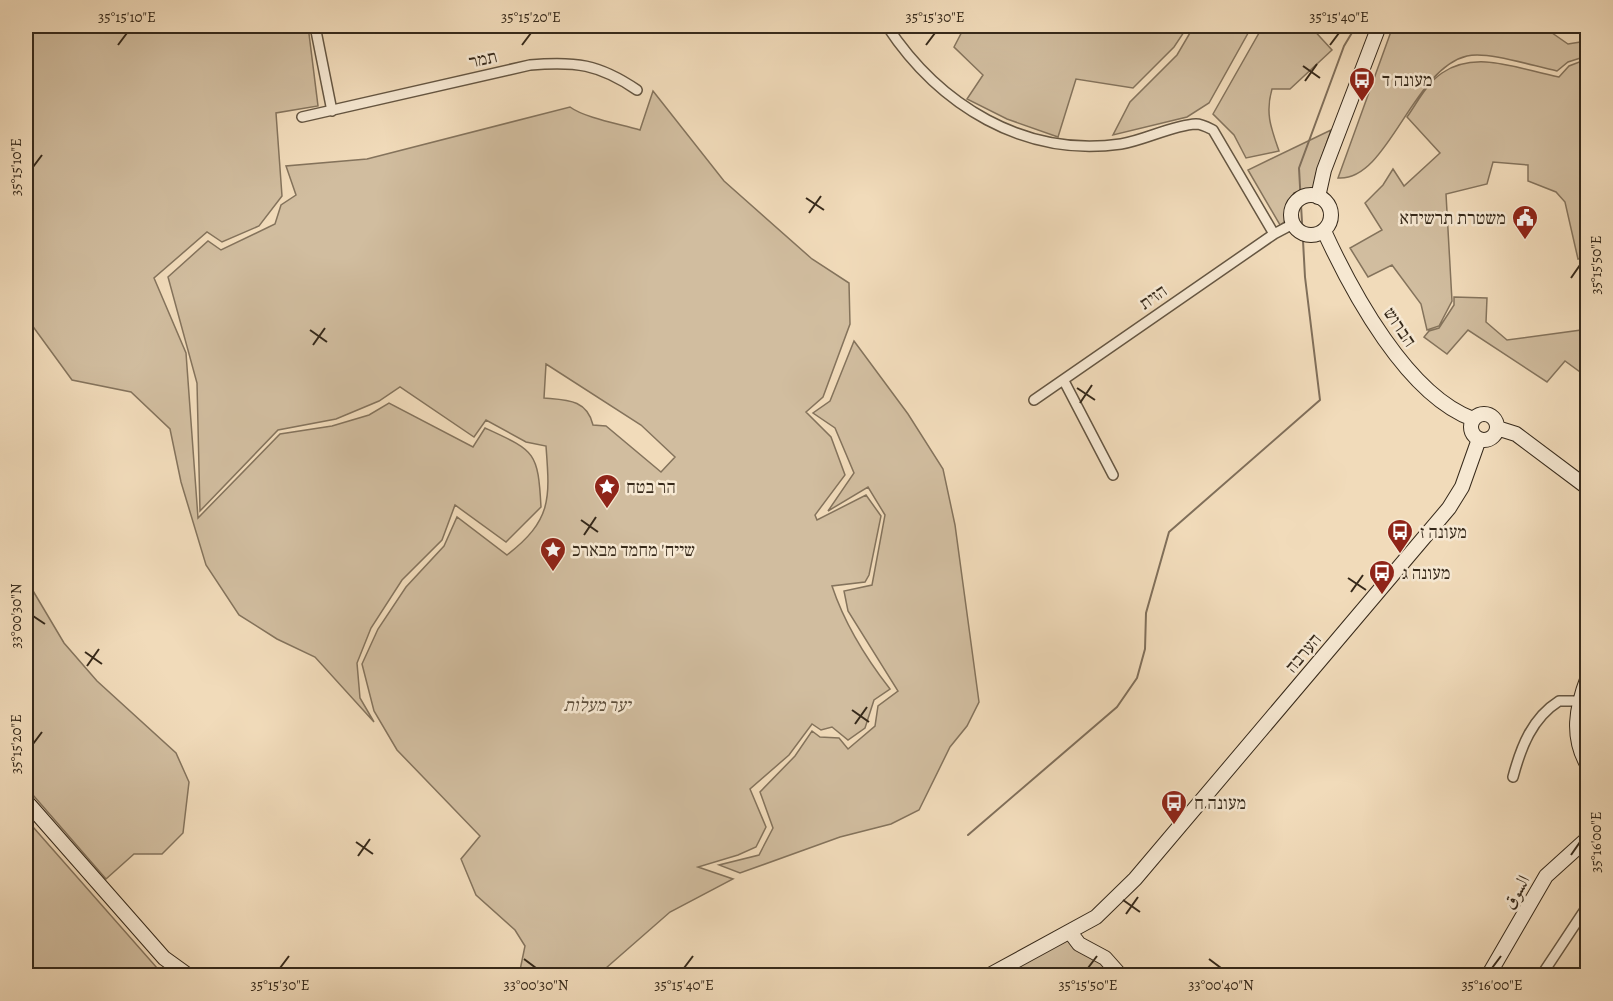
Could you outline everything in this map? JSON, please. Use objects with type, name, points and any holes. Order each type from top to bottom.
[{"type":"main road","points":[[1318,197],[1324,170],[1379,26]]},
{"type":"main road","points":[[1318,197],[1324,200],[1330,212],[1328,225],[1324,231],[1310,235],[1297,230],[1291,214],[1297,202],[1302,198],[1318,197]]},
{"type":"main road","name":"הברוש","points":[[1324,231],[1342,271],[1395,355],[1453,412],[1473,419]]},
{"type":"main road","points":[[1480,414],[1489,415],[1494,419],[1497,428],[1492,437],[1479,439],[1472,432],[1473,419],[1480,414]]},
{"type":"main road","points":[[1497,428],[1516,434],[1587,488]]},
{"type":"main road","name":"הערבה","points":[[988,975],[1096,917],[1135,879],[1449,508],[1462,487],[1479,439]]},
{"type":"main road","points":[[1587,677],[1579,701],[1576,739],[1587,766]]},
{"type":"main road","points":[[26,801],[164,958],[189,975]]},
{"type":"main road","name":"السوق","points":[[1488,975],[1546,876],[1560,860],[1587,838]]},
{"type":"main road","points":[[1070,932],[1079,944],[1105,958],[1121,975]]},
{"type":"street","points":[[318,26],[332,111]]},
{"type":"street","points":[[887,26],[911,59],[936,84],[964,107],[1013,134],[1040,141],[1088,146],[1122,144],[1198,124],[1214,130],[1274,234]]},
{"type":"street","name":"תמר","points":[[302,117],[530,65],[563,62],[601,69],[637,90]]},
{"type":"street","name":"הזית","points":[[1034,400],[1274,234],[1293,224]]},
{"type":"street","points":[[1064,381],[1113,475]]},
{"type":"street","points":[[1513,777],[1523,743],[1539,719],[1559,701],[1579,701]]},
{"type":"street","points":[[1541,975],[1587,905]]},
{"type":"green space","points":[[26,26],[308,26],[318,106],[276,113],[282,196],[259,226],[222,242],[207,232],[154,278],[186,353],[198,518],[280,434],[332,426],[369,415],[389,403],[473,447],[485,428],[524,448],[535,463],[541,507],[506,542],[455,505],[442,540],[402,580],[371,628],[357,663],[360,698],[374,722],[315,657],[277,639],[239,615],[206,565],[181,482],[170,429],[131,392],[72,380],[26,317]]},
{"type":"green space","points":[[965,26],[1188,26],[1174,47],[1133,88],[1076,79],[1058,137],[1007,119],[967,99],[983,75],[954,47]]},
{"type":"green space","points":[[1194,26],[1252,26],[1209,103],[1187,117],[1113,135],[1130,102],[1177,55]]},
{"type":"green space","points":[[1263,26],[1310,26],[1332,50],[1290,89],[1272,89],[1269,113],[1271,128],[1279,151],[1246,158],[1234,135],[1213,114]]},
{"type":"green space","points":[[1393,26],[1542,26],[1568,44],[1587,41],[1587,56],[1568,62],[1557,71],[1511,60],[1476,55],[1467,56],[1448,65],[1415,101],[1372,162],[1356,174],[1338,178]]},
{"type":"green space","points":[[1587,59],[1587,257],[1578,259],[1565,202],[1556,192],[1528,181],[1528,165],[1493,162],[1487,184],[1446,194],[1452,301],[1439,326],[1427,330],[1421,304],[1392,265],[1368,277],[1350,248],[1382,230],[1365,203],[1383,185],[1393,169],[1404,186],[1440,153],[1407,117],[1432,82],[1442,73],[1456,66],[1484,62],[1499,63],[1559,77],[1569,66]]},
{"type":"green space","name":"יער מעלות","points":[[653,91],[724,181],[812,259],[849,283],[850,324],[823,397],[806,412],[831,437],[845,475],[815,515],[817,520],[866,495],[881,516],[869,575],[865,582],[832,586],[856,640],[890,689],[874,700],[865,728],[848,740],[832,727],[821,730],[812,724],[789,755],[750,789],[766,827],[756,847],[698,867],[733,879],[670,912],[598,975],[519,975],[525,946],[515,930],[476,895],[461,859],[480,836],[397,750],[374,711],[362,664],[378,629],[406,587],[444,546],[457,517],[507,555],[533,531],[545,507],[547,495],[546,446],[526,442],[486,420],[474,437],[400,387],[379,401],[336,419],[278,430],[200,511],[197,383],[168,277],[208,241],[221,250],[275,224],[281,205],[296,195],[286,166],[367,159],[570,107],[593,118],[640,130]],"holes":[[[546,364],[641,425],[675,457],[661,472],[606,426],[593,425],[590,416],[581,406],[574,402],[544,398]]]},
{"type":"green space","points":[[1331,130],[1313,190],[1294,193],[1287,205],[1287,220],[1280,225],[1248,170]]},
{"type":"green space","points":[[1454,297],[1487,298],[1486,322],[1507,340],[1581,330],[1587,321],[1587,377],[1565,361],[1547,382],[1468,330],[1447,354],[1424,337],[1429,331],[1439,328],[1454,305]]},
{"type":"green space","points":[[854,341],[908,414],[943,469],[955,525],[979,702],[967,726],[950,747],[919,810],[891,824],[840,837],[740,873],[719,865],[759,855],[773,828],[760,792],[795,756],[812,731],[820,737],[839,738],[848,749],[875,726],[878,706],[898,691],[848,611],[844,591],[872,585],[885,515],[868,487],[828,511],[854,473],[835,428],[813,413],[830,401]]},
{"type":"green space","points":[[26,579],[64,643],[97,681],[176,753],[189,782],[183,833],[162,854],[134,854],[106,879],[26,787]]},
{"type":"green space","points":[[26,819],[157,968],[167,975],[26,975]]},
{"type":"green space","points":[[1066,937],[1108,963],[1100,975],[996,976]]},
{"type":"waterway","points":[[968,835],[1117,707],[1137,678],[1145,649],[1146,613],[1169,532],[1320,400],[1305,277],[1299,168],[1344,46],[1356,26]]},
{"type":"place","name":"מעונה ד","points":[[1362,103]]},
{"type":"place","name":"משטרת תרשיחא","points":[[1525,241]]},
{"type":"place","name":"הר בטח","points":[[607,510]]},
{"type":"place","name":"מעונה ז","points":[[1400,555]]},
{"type":"place","name":"שייח' מחמד מבארכ","points":[[553,573]]},
{"type":"place","name":"מעונה ג","points":[[1382,596]]},
{"type":"place","name":"מעונה ח","points":[[1174,826]]}]
